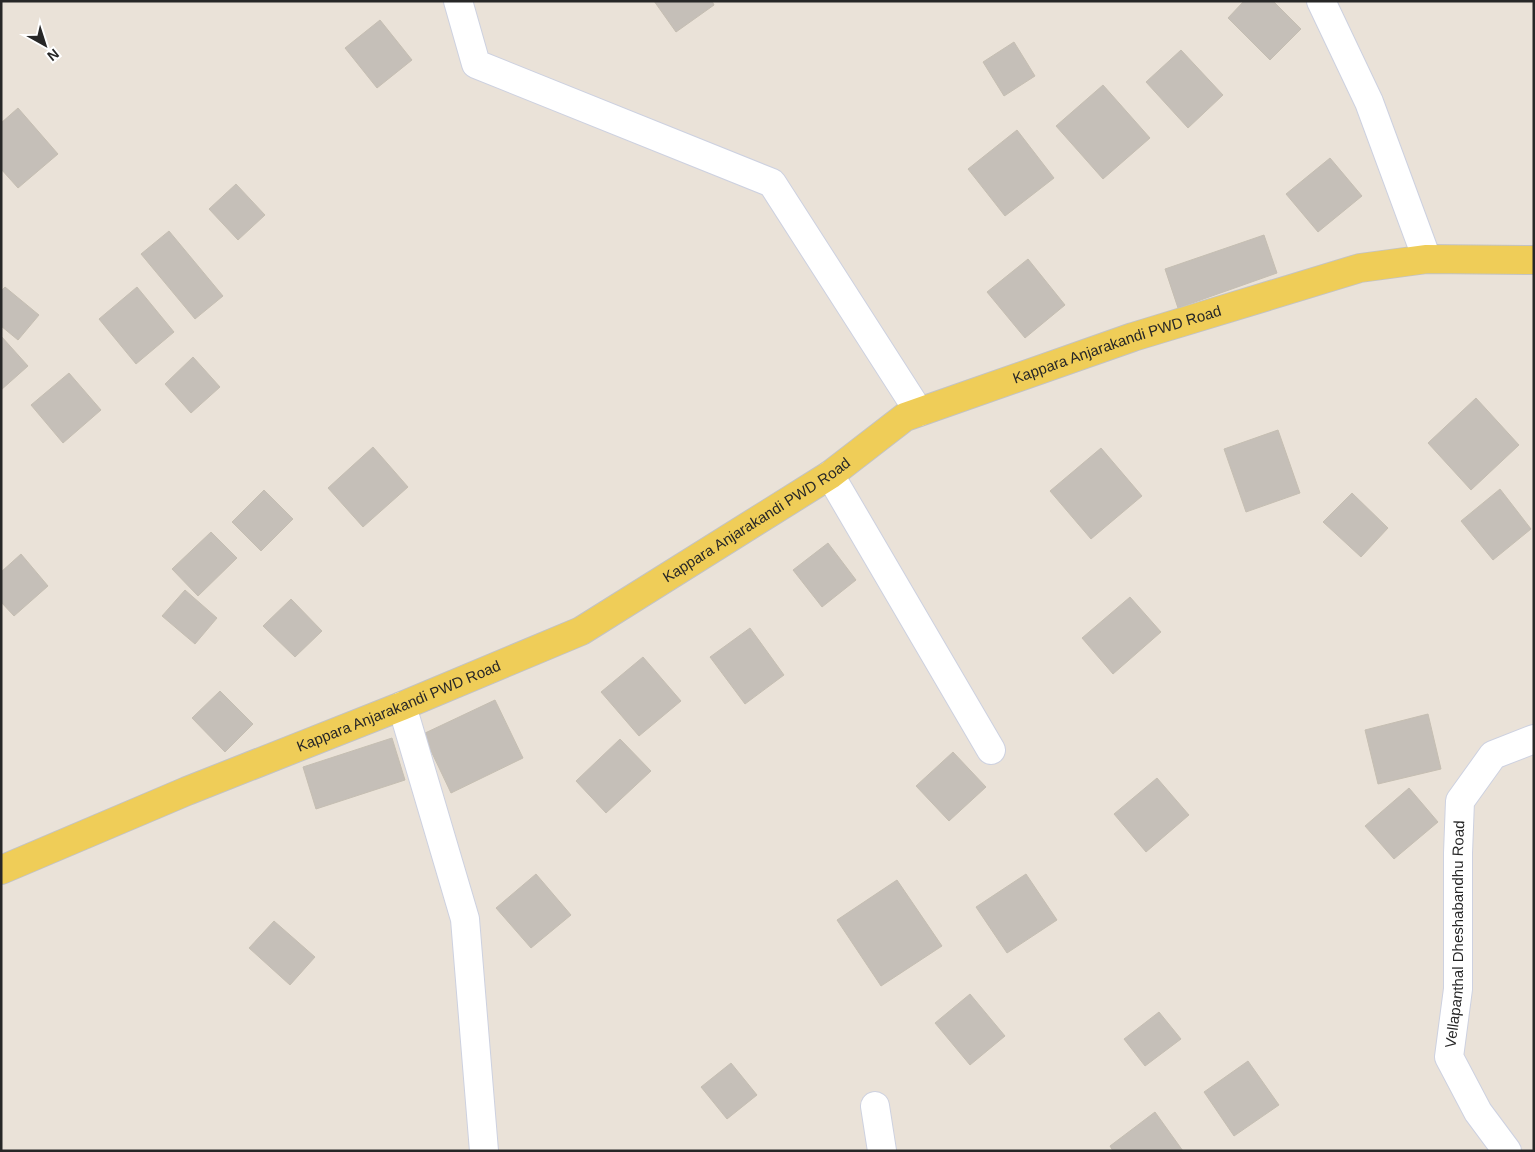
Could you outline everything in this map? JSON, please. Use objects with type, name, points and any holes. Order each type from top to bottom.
[{"type":"main road","name":"Kappara Anjarakandi PWD Road","points":[[1,870],[187,791],[402,706],[581,631],[830,475],[905,417],[1133,337],[1360,268],[1427,260],[1534,260]]},
{"type":"street","points":[[458,1],[476,64],[772,183],[919,412]]},
{"type":"street","points":[[1321,1],[1369,102],[1427,260]]},
{"type":"street","points":[[830,475],[990,750]]},
{"type":"street","points":[[402,706],[465,919],[484,1151]]},
{"type":"street","name":"Vellapanthal Dheshabandhu Road","points":[[1507,1151],[1478,1112],[1449,1057],[1458,989],[1460,801],[1493,755],[1534,739]]},
{"type":"street","points":[[875,1106],[882,1151]]},
{"type":"building","points":[[654,1],[712,1],[714,5],[676,32]]},
{"type":"building","points":[[1244,1],[1273,1],[1301,29],[1270,60],[1228,18]]},
{"type":"building","points":[[380,20],[412,60],[377,88],[345,48]]},
{"type":"building","points":[[1014,42],[1035,76],[1004,96],[983,62]]},
{"type":"building","points":[[1181,50],[1223,95],[1188,128],[1146,82]]},
{"type":"building","points":[[1103,85],[1150,138],[1103,179],[1056,126]]},
{"type":"building","points":[[18,108],[58,154],[18,188],[1,169],[1,123]]},
{"type":"building","points":[[1017,130],[1054,178],[1005,216],[968,169]]},
{"type":"building","points":[[1330,158],[1362,196],[1318,232],[1286,194]]},
{"type":"building","points":[[236,184],[265,215],[238,240],[209,209]]},
{"type":"building","points":[[169,231],[223,296],[195,319],[141,254]]},
{"type":"building","points":[[1264,235],[1277,273],[1178,308],[1165,269]]},
{"type":"building","points":[[1028,259],[1065,305],[1025,338],[987,292]]},
{"type":"building","points":[[5,287],[39,315],[18,340],[1,326],[1,291]]},
{"type":"building","points":[[137,287],[174,332],[136,364],[99,319]]},
{"type":"building","points":[[1,336],[28,366],[1,390]]},
{"type":"building","points":[[193,357],[220,387],[191,413],[165,384]]},
{"type":"building","points":[[69,373],[101,410],[63,443],[31,405]]},
{"type":"building","points":[[1476,398],[1519,445],[1471,490],[1428,443]]},
{"type":"building","points":[[1278,430],[1300,493],[1246,512],[1224,449]]},
{"type":"building","points":[[373,447],[408,487],[363,527],[328,488]]},
{"type":"building","points":[[1101,448],[1142,496],[1091,539],[1050,491]]},
{"type":"building","points":[[1500,489],[1531,529],[1493,560],[1461,521]]},
{"type":"building","points":[[264,490],[293,519],[261,551],[232,522]]},
{"type":"building","points":[[1352,493],[1388,528],[1361,557],[1323,522]]},
{"type":"building","points":[[211,532],[237,558],[198,596],[172,569]]},
{"type":"building","points":[[828,543],[856,580],[822,607],[793,570]]},
{"type":"building","points":[[21,554],[48,586],[14,616],[1,602],[1,572]]},
{"type":"building","points":[[185,590],[217,618],[195,644],[162,616]]},
{"type":"building","points":[[1130,597],[1161,632],[1113,674],[1082,638]]},
{"type":"building","points":[[291,599],[322,631],[295,657],[263,626]]},
{"type":"building","points":[[750,628],[784,675],[745,704],[710,657]]},
{"type":"building","points":[[643,657],[681,701],[639,736],[601,692]]},
{"type":"building","points":[[220,691],[253,724],[225,752],[192,718]]},
{"type":"building","points":[[495,700],[523,758],[451,793],[423,734]]},
{"type":"building","points":[[1428,714],[1441,769],[1378,784],[1365,730]]},
{"type":"building","points":[[392,738],[405,780],[316,809],[303,767]]},
{"type":"building","points":[[620,739],[651,771],[606,813],[576,781]]},
{"type":"building","points":[[953,752],[986,787],[949,821],[916,786]]},
{"type":"building","points":[[1157,778],[1189,815],[1146,852],[1114,814]]},
{"type":"building","points":[[1409,788],[1438,822],[1394,859],[1365,826]]},
{"type":"building","points":[[536,874],[571,915],[531,948],[496,908]]},
{"type":"building","points":[[1026,874],[1057,920],[1007,953],[976,907]]},
{"type":"building","points":[[897,880],[942,946],[881,986],[837,920]]},
{"type":"building","points":[[274,921],[315,957],[290,985],[249,948]]},
{"type":"building","points":[[970,994],[1005,1036],[970,1065],[935,1023]]},
{"type":"building","points":[[1159,1012],[1181,1039],[1145,1066],[1124,1039]]},
{"type":"building","points":[[1248,1061],[1279,1105],[1234,1136],[1204,1092]]},
{"type":"building","points":[[731,1063],[757,1095],[727,1119],[701,1087]]},
{"type":"building","points":[[1155,1112],[1183,1151],[1113,1151],[1110,1146]]}]
